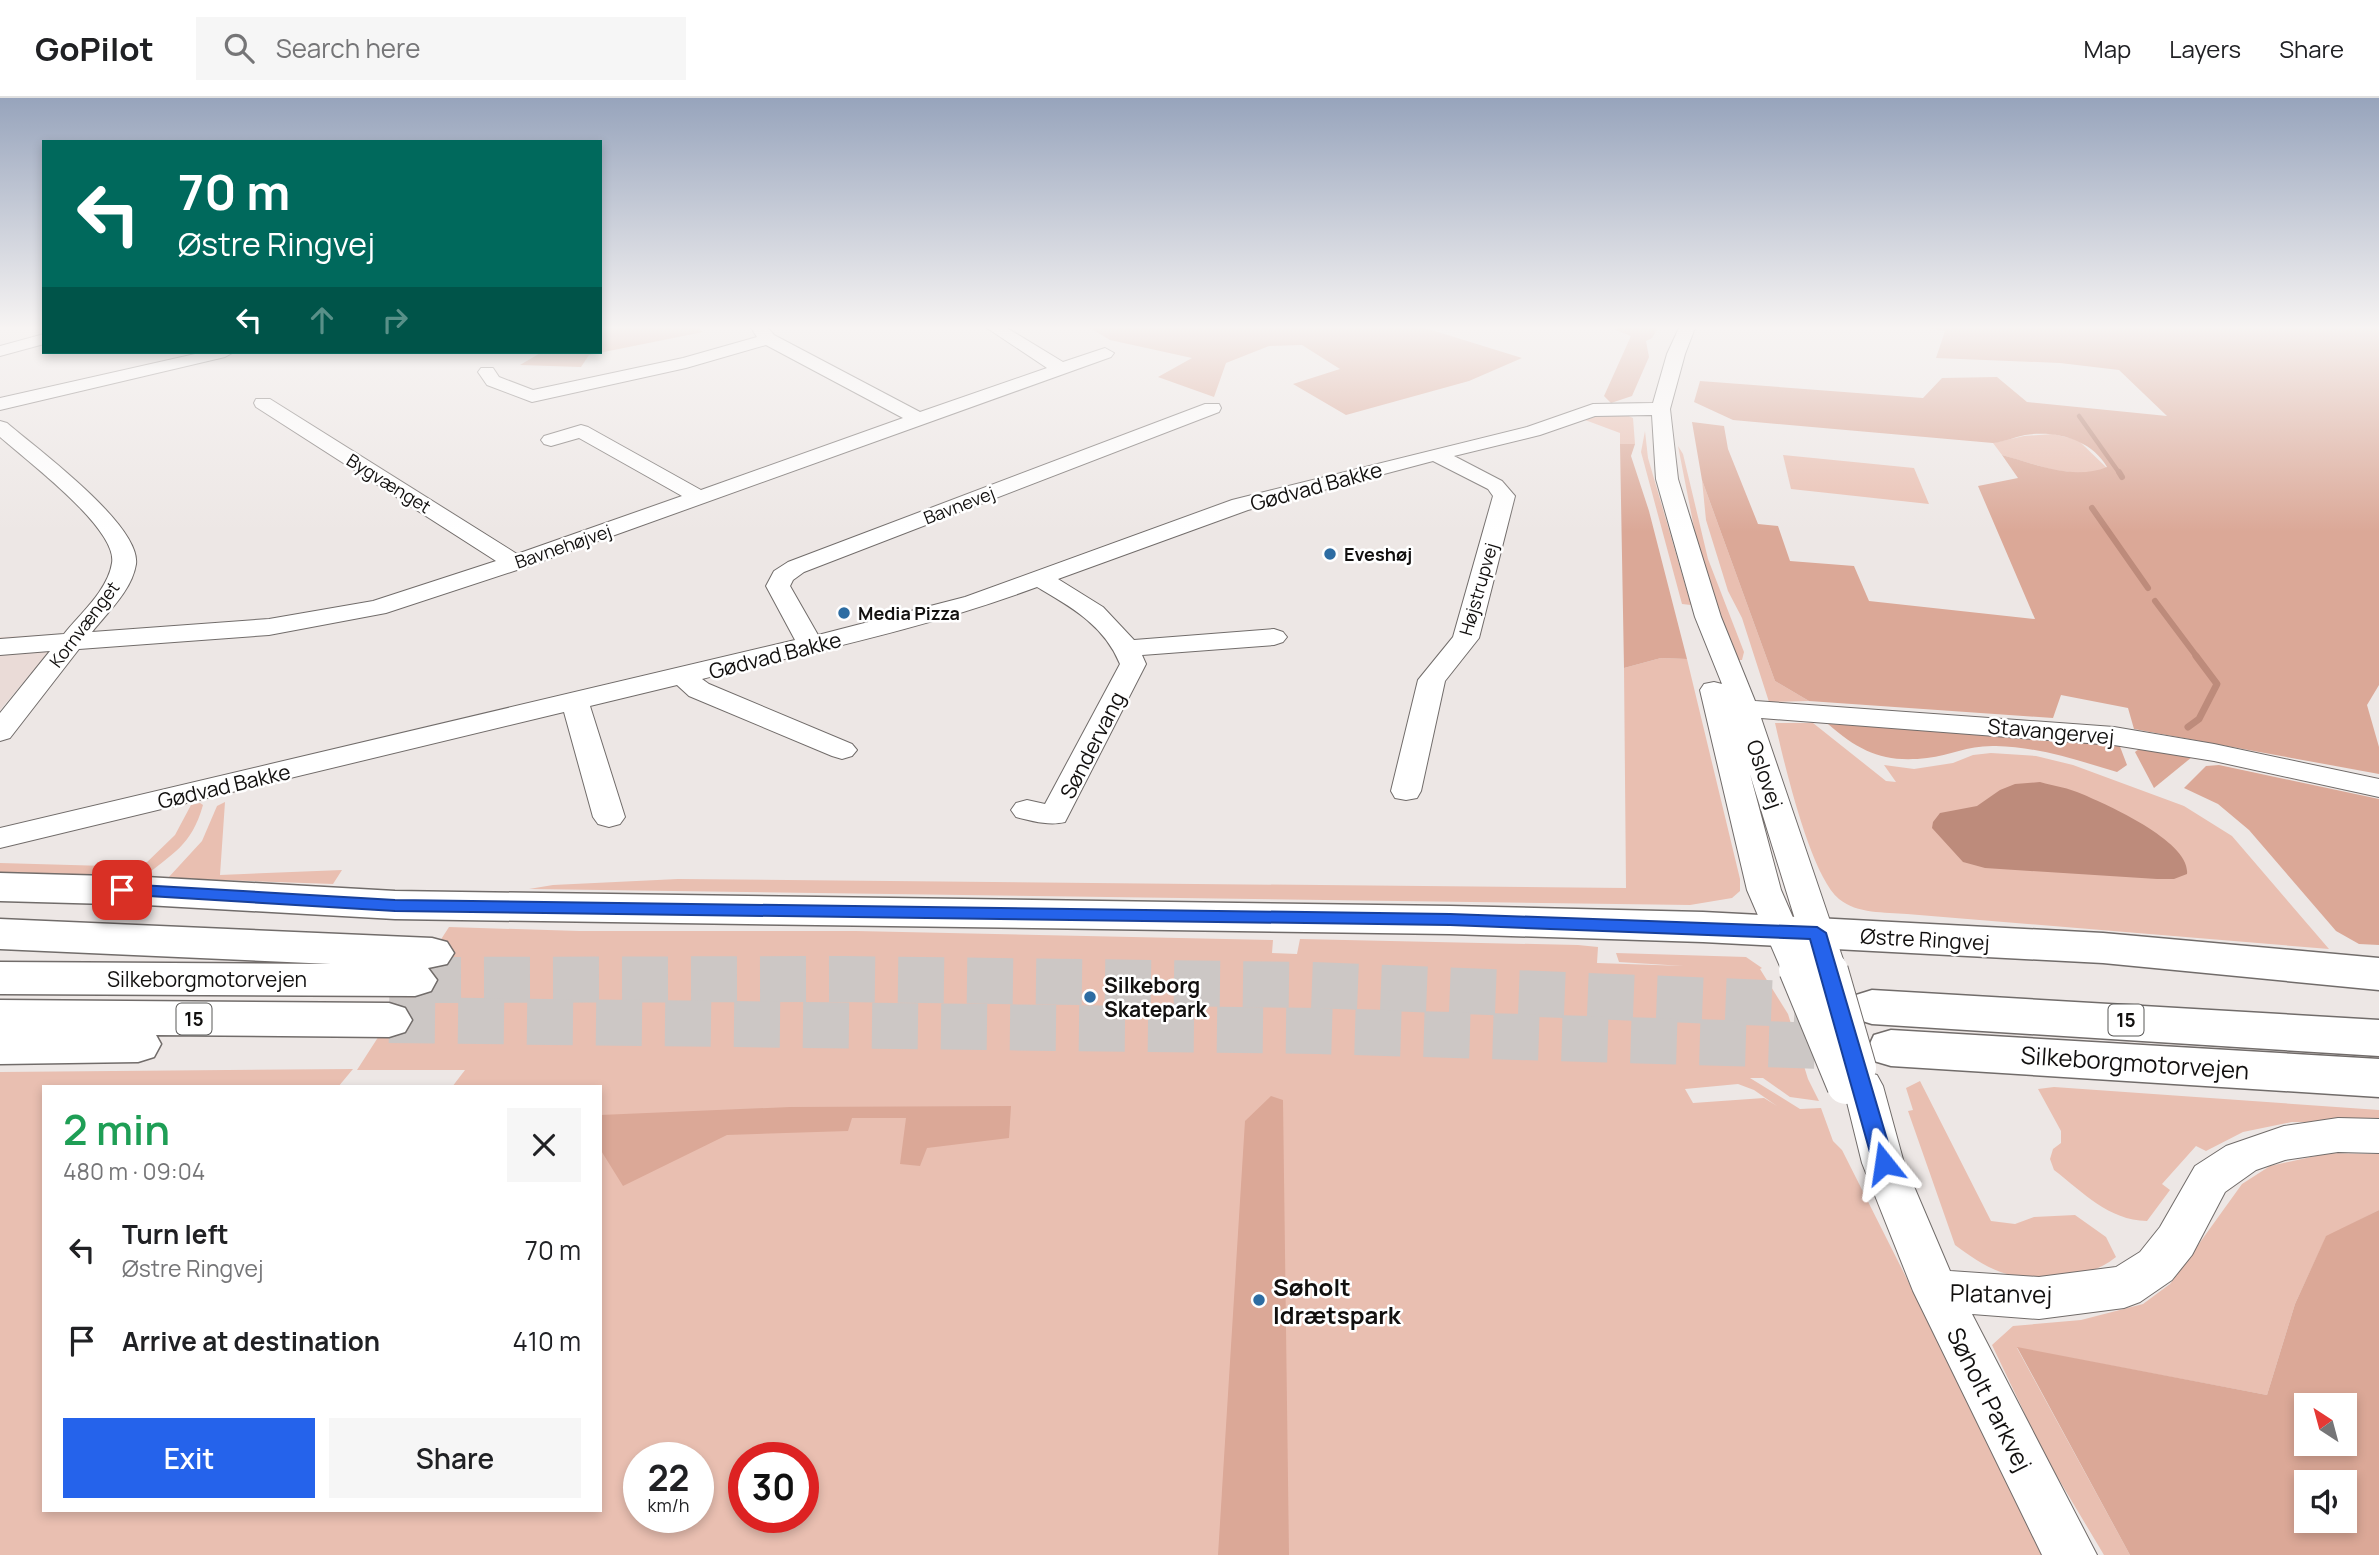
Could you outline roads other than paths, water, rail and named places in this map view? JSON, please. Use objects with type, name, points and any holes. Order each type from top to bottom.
[{"type":"main road","name":"Østre Ringvej","points":[[0,887],[146,891],[395,905],[1450,919],[1806,951],[2103,948],[2379,974]]},
{"type":"main road","name":"Silkeborgmotorvejen","points":[[0,934],[424,966],[0,978]]},
{"type":"main road","name":"Silkeborgmotorvejen","points":[[0,1017],[382,1030],[0,1046]]},
{"type":"main road","name":"Silkeborgmotorvejen","points":[[2379,1038],[2150,1021],[1881,1027],[2379,1078]]},
{"type":"street","points":[[0,404],[35,396]]},
{"type":"street","points":[[876,396],[918,419]]},
{"type":"street","name":"Bavnehøjvej","points":[[0,647],[269,627],[320,619],[431,592],[982,396]]},
{"type":"street","name":"Oslovej","points":[[1665,396],[1661,409],[1667,479],[1731,708],[1806,951]]},
{"type":"street","name":"Bygvænget","points":[[263,403],[515,563]]},
{"type":"street","name":"Bavnevej","points":[[811,646],[778,586],[782,576],[796,567],[1212,408]]},
{"type":"street","name":"Gødvad Bakke","points":[[0,838],[811,646],[974,602],[1240,505],[1533,431],[1593,410],[1661,409]]},
{"type":"street","name":"Kornvænget","points":[[0,427],[104,521],[123,543],[126,565],[115,587],[0,732]]},
{"type":"street","points":[[551,440],[581,431],[700,498]]},
{"type":"street","name":"Højstrupvej","points":[[1406,791],[1432,680],[1466,638],[1504,496],[1495,485],[1436,455]]},
{"type":"street","points":[[1039,578],[1102,617],[1128,648],[1274,637]]},
{"type":"street","name":"Søndervang","points":[[1027,810],[1054,815],[1133,664],[1128,648]]},
{"type":"street","points":[[684,677],[699,690],[842,750]]},
{"type":"street","points":[[575,703],[609,817]]},
{"type":"street","name":"Stavangervej","points":[[1731,708],[2018,727],[2124,738],[2161,743],[2379,788]]},
{"type":"street","name":"Søholt Parkvej","points":[[1806,951],[1854,1085],[1936,1291],[2070,1555]]},
{"type":"street","name":"Platanvej","points":[[1936,1291],[2039,1298],[2124,1287],[2157,1266],[2176,1241],[2210,1179],[2241,1158],[2284,1143],[2338,1135],[2379,1136]]},
{"type":"waterway","points":[[2079,416],[2120,474]]},
{"type":"waterway","points":[[2119,472],[2122,477]]},
{"type":"waterway","points":[[2092,508],[2148,588]]},
{"type":"waterway","points":[[2155,601],[2197,657]]},
{"type":"waterway","points":[[2188,727],[2199,719],[2217,684],[2196,656]]},
{"type":"tunnel","points":[[415,980],[845,979],[1311,985],[1845,1006]]},
{"type":"tunnel","points":[[389,1020],[1318,1031],[1861,1047]]},
{"type":"place","name":"Eveshøj","points":[[1330,554]]},
{"type":"place","name":"Media Pizza","points":[[844,613]]},
{"type":"place","name":"Silkeborg Skatepark","points":[[1090,997]]},
{"type":"place","name":"Søholt Idrætspark","points":[[1259,1300]]}]
